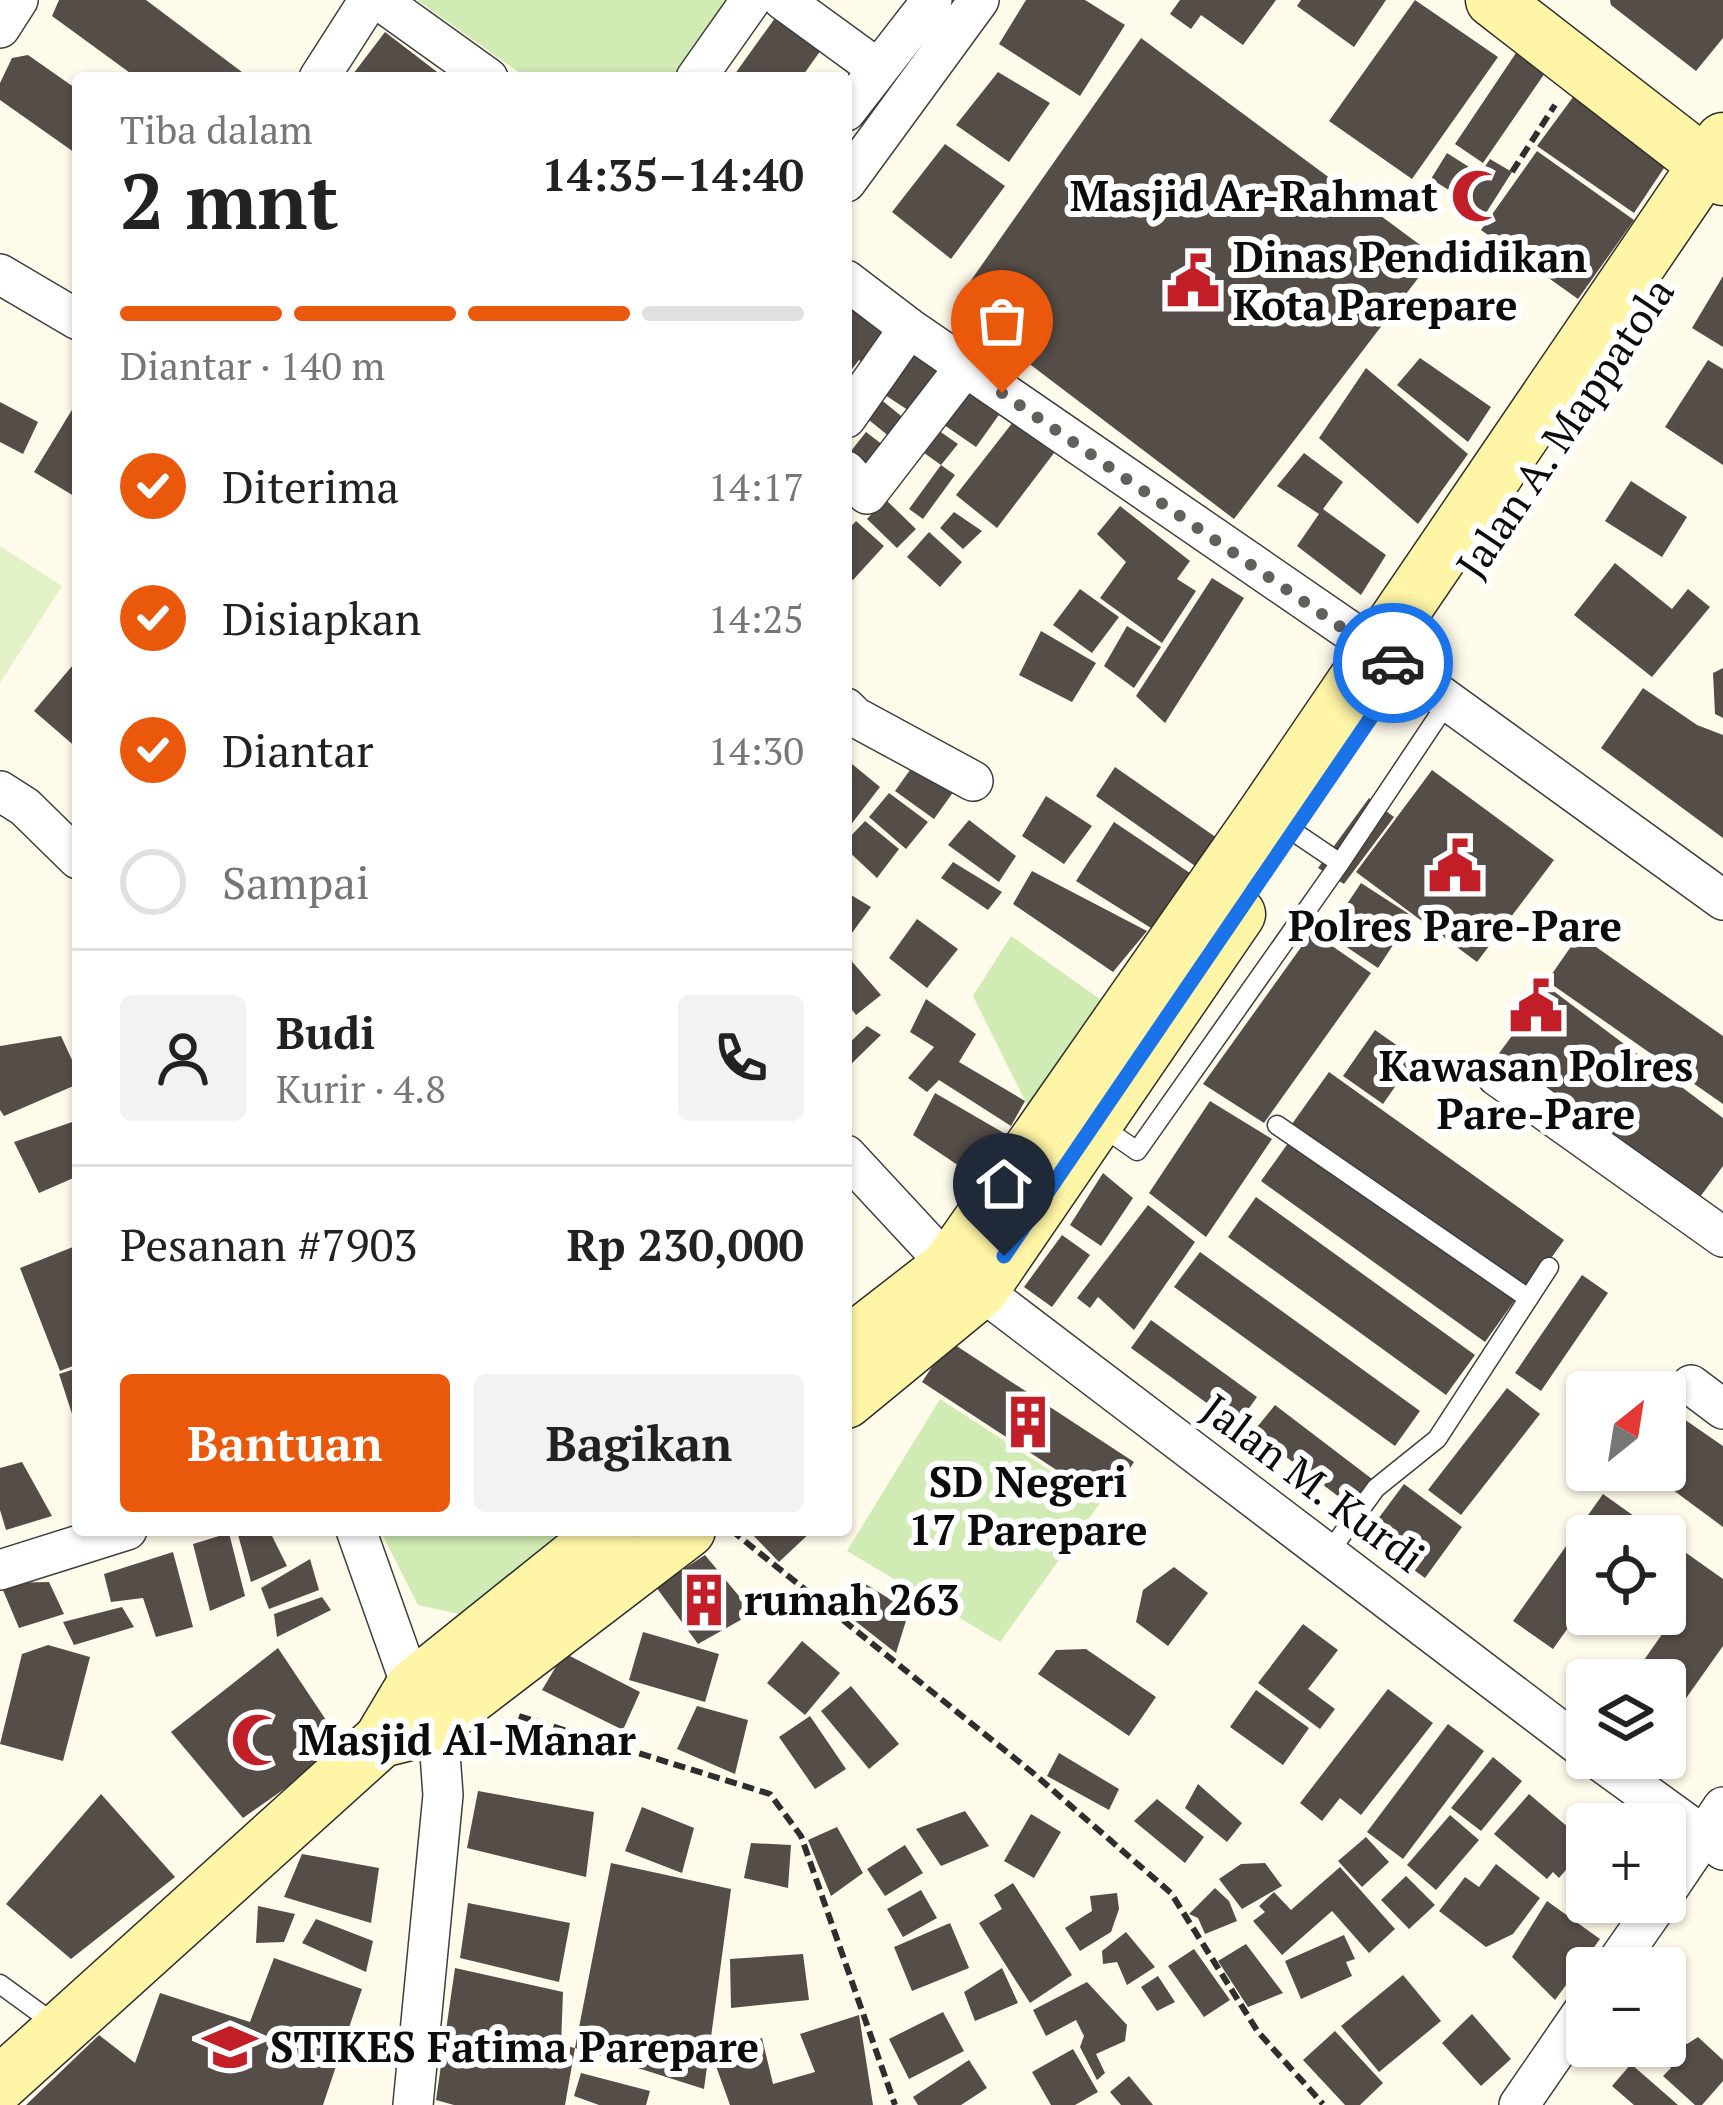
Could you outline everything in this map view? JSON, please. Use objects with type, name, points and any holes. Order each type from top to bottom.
[{"type":"street","points":[[0,28],[19,0]]},
{"type":"street","points":[[323,72],[369,0]]},
{"type":"street","points":[[379,0],[479,72]]},
{"type":"street","points":[[700,72],[751,0]]},
{"type":"street","points":[[783,0],[878,69]]},
{"type":"street","points":[[852,103],[932,0]]},
{"type":"street","points":[[852,174],[979,0]]},
{"type":"street","points":[[1493,0],[1718,170]]},
{"type":"street","name":"Jalan A. Mappatola","points":[[852,1395],[965,1278],[1280,822],[1718,170]]},
{"type":"street","points":[[0,274],[72,316]]},
{"type":"street","points":[[852,285],[1723,900]]},
{"type":"street","points":[[852,409],[908,328]]},
{"type":"street","points":[[853,494],[964,367]]},
{"type":"street","points":[[852,714],[973,781]]},
{"type":"street","points":[[0,791],[72,849]]},
{"type":"street","points":[[1497,1076],[1721,1232]]},
{"type":"street","name":"Jalan M. Kurdi","points":[[852,1161],[965,1278],[1566,1735]]},
{"type":"street","name":"Jalan A. Mappatola","points":[[852,1343],[965,1278]]},
{"type":"street","points":[[0,1570],[109,1536]]},
{"type":"street","points":[[358,1536],[440,1754],[443,1795],[413,2105]]},
{"type":"street","points":[[0,2084],[422,1714],[603,1536]]},
{"type":"street","points":[[422,1714],[679,1536]]},
{"type":"street","points":[[1631,1779],[1716,1831],[1686,1867]]},
{"type":"street","points":[[1519,2105],[1566,2037]]},
{"type":"lane","points":[[1080,1111],[1137,1151],[1447,704]]},
{"type":"lane","points":[[1280,822],[1340,863]]},
{"type":"lane","points":[[1277,1125],[1528,1298]]},
{"type":"lane","points":[[1327,1555],[1376,1488],[1437,1438],[1549,1267]]},
{"type":"lane","points":[[0,1984],[61,2029]]},
{"type":"path","points":[[1512,172],[1580,67]]},
{"type":"path","points":[[738,1536],[1033,1773],[1171,1893],[1258,2032],[1323,2104]]},
{"type":"path","points":[[422,1714],[770,1794],[801,1836],[895,2105]]},
{"type":"green space","points":[[417,0],[736,0],[696,72],[519,72]]},
{"type":"green space","points":[[0,546],[62,586],[0,683]]},
{"type":"green space","points":[[1011,936],[1104,1002],[1031,1113],[973,996]]},
{"type":"green space","points":[[940,1399],[1100,1503],[1000,1642],[847,1551]]},
{"type":"green space","points":[[383,1536],[567,1536],[464,1615],[418,1605]]},
{"type":"building","points":[[59,0],[146,0],[242,72],[129,72],[52,16]]},
{"type":"building","points":[[1026,0],[1085,0],[1125,25],[1080,96],[999,44]]},
{"type":"building","points":[[1180,0],[1276,0],[1243,45],[1201,15],[1191,29],[1170,14]]},
{"type":"building","points":[[1301,0],[1386,0],[1354,47],[1297,6]]},
{"type":"building","points":[[1415,0],[1498,57],[1412,179],[1329,121]]},
{"type":"building","points":[[1610,0],[1723,0],[1723,38],[1696,71]]},
{"type":"building","points":[[775,18],[821,50],[805,72],[736,72]]},
{"type":"building","points":[[385,32],[437,72],[355,72]]},
{"type":"building","name":"Dinas Pendidikan Kota Parepare","points":[[1141,38],[1435,256],[1234,519],[953,306]]},
{"type":"building","points":[[1518,50],[1547,70],[1483,163],[1455,144]]},
{"type":"building","points":[[28,55],[72,86],[72,151],[0,100],[0,83],[12,58]]},
{"type":"building","points":[[998,72],[1050,103],[1009,162],[956,125]]},
{"type":"building","points":[[1579,89],[1676,150],[1634,213],[1537,146]]},
{"type":"building","points":[[945,144],[1005,186],[951,259],[892,212]]},
{"type":"building","points":[[1537,151],[1634,220],[1578,299],[1481,230]]},
{"type":"building","name":"Masjid Ar-Rahmat","points":[[1447,153],[1480,174],[1490,159],[1512,172],[1486,213],[1431,179]]},
{"type":"building","points":[[1723,276],[1723,347],[1692,328]]},
{"type":"building","points":[[852,300],[900,334],[875,371],[859,360],[852,369]]},
{"type":"building","points":[[911,350],[949,375],[920,418],[882,393]]},
{"type":"building","points":[[1420,358],[1491,407],[1468,442],[1397,385]]},
{"type":"building","points":[[1708,360],[1723,369],[1723,465],[1665,427]]},
{"type":"building","points":[[1366,368],[1468,454],[1418,524],[1319,438]]},
{"type":"building","points":[[963,385],[1001,412],[976,447],[937,420]]},
{"type":"building","points":[[879,398],[916,428],[901,446],[864,416]]},
{"type":"building","points":[[0,402],[38,422],[23,454],[0,442]]},
{"type":"building","points":[[72,410],[72,495],[34,472]]},
{"type":"building","points":[[1013,422],[1054,453],[997,528],[956,495]]},
{"type":"building","points":[[935,428],[958,444],[941,465],[920,450]]},
{"type":"building","points":[[866,432],[892,452],[877,471],[852,450]]},
{"type":"building","points":[[1304,453],[1343,482],[1323,509],[1386,555],[1361,595],[1297,546],[1319,514],[1277,486]]},
{"type":"building","points":[[941,465],[955,475],[923,519],[909,509]]},
{"type":"building","points":[[1631,481],[1687,517],[1662,557],[1605,521]]},
{"type":"building","points":[[885,499],[916,529],[897,548],[867,519]]},
{"type":"building","points":[[1120,506],[1190,561],[1177,579],[1196,591],[1162,643],[1100,598],[1126,562],[1097,534]]},
{"type":"building","points":[[954,512],[982,531],[963,549],[940,528]]},
{"type":"building","points":[[856,521],[884,546],[853,580],[852,579],[852,525]]},
{"type":"building","points":[[929,532],[962,562],[940,587],[907,557]]},
{"type":"building","points":[[1615,563],[1672,609],[1688,589],[1710,607],[1652,677],[1574,615]]},
{"type":"building","points":[[1212,578],[1244,598],[1165,723],[1136,696]]},
{"type":"building","points":[[1080,589],[1119,617],[1092,653],[1053,625]]},
{"type":"building","points":[[1127,626],[1161,647],[1134,688],[1104,666]]},
{"type":"building","points":[[1041,631],[1096,663],[1072,702],[1019,675]]},
{"type":"building","points":[[72,666],[72,744],[34,711]]},
{"type":"building","points":[[1723,668],[1723,718],[1715,714],[1713,673]]},
{"type":"building","points":[[1643,688],[1697,725],[1723,735],[1723,838],[1601,748]]},
{"type":"building","points":[[920,756],[959,784],[934,819],[895,791]]},
{"type":"building","points":[[852,764],[880,787],[852,823]]},
{"type":"building","points":[[1115,767],[1217,838],[1198,868],[1096,796]]},
{"type":"building","name":"Polres Pare-Pare","points":[[1432,770],[1554,860],[1477,962],[1356,872]]},
{"type":"building","points":[[889,793],[928,822],[906,849],[869,817]]},
{"type":"building","points":[[1046,796],[1092,826],[1064,864],[1022,836]]},
{"type":"building","points":[[1369,798],[1394,817],[1344,884],[1318,868]]},
{"type":"building","points":[[969,820],[1016,856],[999,882],[948,845]]},
{"type":"building","points":[[865,821],[899,849],[877,878],[852,855],[852,835]]},
{"type":"building","points":[[1114,822],[1190,873],[1151,928],[1076,881]]},
{"type":"building","points":[[953,862],[1002,892],[988,910],[941,878]]},
{"type":"building","points":[[1032,871],[1147,931],[1113,972],[1013,904]]},
{"type":"building","points":[[1361,883],[1412,916],[1378,968],[1327,934]]},
{"type":"building","points":[[852,896],[871,907],[852,933]]},
{"type":"building","points":[[917,919],[958,949],[927,988],[889,958]]},
{"type":"building","points":[[1312,932],[1371,973],[1264,1123],[1203,1084]]},
{"type":"building","points":[[1579,935],[1723,1036],[1723,1104],[1547,981]]},
{"type":"building","points":[[852,961],[881,995],[856,1015],[852,1010]]},
{"type":"building","points":[[1548,987],[1723,1118],[1723,1166],[1694,1205],[1497,1056]]},
{"type":"building","points":[[926,999],[976,1034],[959,1062],[1025,1101],[1011,1126],[939,1080],[927,1092],[908,1078],[934,1047],[910,1032]]},
{"type":"building","points":[[867,1026],[881,1035],[852,1063],[852,1040]]},
{"type":"building","points":[[1375,1030],[1415,1058],[1383,1104],[1343,1076]]},
{"type":"building","points":[[61,1036],[72,1060],[72,1087],[4,1116],[0,1110],[0,1046]]},
{"type":"building","points":[[1329,1072],[1564,1240],[1527,1292],[1292,1124]]},
{"type":"building","points":[[935,1093],[1009,1136],[977,1178],[913,1135]]},
{"type":"building","points":[[1210,1101],[1272,1139],[1206,1237],[1149,1193]]},
{"type":"building","points":[[72,1122],[72,1179],[39,1193],[14,1142]]},
{"type":"building","points":[[1291,1139],[1515,1300],[1485,1342],[1261,1181]]},
{"type":"building","points":[[1103,1173],[1133,1198],[1101,1246],[1070,1225]]},
{"type":"building","points":[[1256,1197],[1475,1355],[1446,1395],[1228,1237]]},
{"type":"building","points":[[1148,1205],[1195,1242],[1134,1330],[1098,1297],[1090,1308],[1077,1298]]},
{"type":"building","points":[[1062,1235],[1090,1255],[1052,1307],[1024,1287]]},
{"type":"building","points":[[72,1247],[72,1366],[60,1371],[20,1268]]},
{"type":"building","points":[[1200,1252],[1420,1411],[1395,1446],[1174,1287]]},
{"type":"building","points":[[1582,1275],[1608,1293],[1541,1391],[1515,1373]]},
{"type":"building","points":[[1151,1320],[1257,1397],[1237,1425],[1131,1348]]},
{"type":"building","name":"SD Negeri 17 Parepare","points":[[949,1341],[1134,1462],[1107,1503],[922,1382]]},
{"type":"building","points":[[72,1370],[72,1414],[59,1374]]},
{"type":"building","points":[[1507,1388],[1540,1414],[1461,1515],[1428,1490]]},
{"type":"building","points":[[1275,1405],[1376,1482],[1355,1509],[1253,1432]]},
{"type":"building","points":[[1686,1420],[1723,1446],[1723,1527],[1674,1491],[1686,1491]]},
{"type":"building","points":[[22,1462],[52,1516],[6,1530],[0,1510],[0,1468]]},
{"type":"building","points":[[1404,1484],[1462,1527],[1425,1578],[1366,1535]]},
{"type":"building","points":[[1603,1494],[1632,1515],[1588,1515]]},
{"type":"building","points":[[230,1536],[245,1596],[210,1611],[193,1544]]},
{"type":"building","points":[[238,1536],[272,1536],[287,1566],[251,1582]]},
{"type":"building","points":[[754,1536],[807,1536],[779,1562]]},
{"type":"building","points":[[1566,1546],[1566,1631],[1553,1649],[1513,1621]]},
{"type":"building","points":[[173,1552],[193,1627],[156,1637],[143,1598],[111,1602],[104,1574]]},
{"type":"building","points":[[1686,1553],[1723,1579],[1723,1646],[1686,1698],[1686,1659],[1645,1659],[1662,1635],[1686,1635]]},
{"type":"building","name":"rumah 263","points":[[705,1555],[753,1613],[698,1644],[656,1587]]},
{"type":"building","points":[[310,1559],[319,1590],[269,1609],[261,1588]]},
{"type":"building","points":[[1174,1567],[1208,1593],[1168,1646],[1136,1622],[1143,1590]]},
{"type":"building","points":[[859,1580],[909,1611],[896,1653],[836,1606]]},
{"type":"building","points":[[49,1582],[64,1614],[19,1628],[0,1583]]},
{"type":"building","points":[[322,1597],[331,1610],[277,1637],[274,1614]]},
{"type":"building","points":[[122,1607],[134,1627],[74,1645],[63,1622]]},
{"type":"building","points":[[1303,1624],[1338,1650],[1308,1689],[1335,1709],[1320,1729],[1258,1683]]},
{"type":"building","points":[[643,1632],[719,1654],[705,1702],[629,1680]]},
{"type":"building","points":[[802,1641],[840,1673],[805,1715],[767,1683]]},
{"type":"building","points":[[48,1645],[90,1657],[63,1761],[0,1744],[22,1654]]},
{"type":"building","name":"Masjid Al-Manar","points":[[278,1648],[344,1747],[243,1818],[171,1732]]},
{"type":"building","points":[[1086,1649],[1156,1697],[1129,1736],[1038,1674],[1056,1650]]},
{"type":"building","points":[[564,1653],[640,1692],[623,1730],[542,1690]]},
{"type":"building","points":[[851,1686],[899,1744],[869,1769],[821,1711]]},
{"type":"building","points":[[1388,1689],[1433,1723],[1361,1815],[1340,1798],[1322,1821],[1300,1803]]},
{"type":"building","points":[[1256,1690],[1309,1728],[1283,1765],[1230,1727]]},
{"type":"building","points":[[697,1706],[748,1720],[735,1774],[677,1749]]},
{"type":"building","points":[[810,1716],[846,1769],[815,1789],[779,1737]]},
{"type":"building","points":[[1448,1724],[1484,1751],[1403,1859],[1367,1832]]},
{"type":"building","points":[[1059,1753],[1119,1789],[1109,1810],[1047,1776]]},
{"type":"building","points":[[1493,1757],[1522,1781],[1481,1831],[1451,1808]]},
{"type":"building","points":[[1198,1784],[1242,1823],[1227,1842],[1185,1808]]},
{"type":"building","points":[[478,1791],[594,1812],[586,1877],[467,1848]]},
{"type":"building","points":[[101,1794],[175,1877],[71,1959],[6,1904]]},
{"type":"building","points":[[1529,1794],[1566,1825],[1566,1870],[1559,1878],[1553,1872],[1547,1879],[1494,1834]]},
{"type":"building","points":[[1157,1799],[1204,1837],[1185,1863],[1134,1821]]},
{"type":"building","points":[[642,1807],[694,1828],[682,1873],[625,1851]]},
{"type":"building","points":[[965,1811],[989,1846],[941,1866],[916,1829]]},
{"type":"building","points":[[1031,1814],[1061,1832],[1034,1878],[1004,1861]]},
{"type":"building","points":[[1450,1815],[1479,1840],[1436,1890],[1407,1865]]},
{"type":"building","points":[[837,1827],[863,1873],[831,1896],[808,1840]]},
{"type":"building","points":[[1366,1837],[1389,1862],[1362,1887],[1338,1861]]},
{"type":"building","points":[[751,1843],[791,1845],[788,1888],[744,1878]]},
{"type":"building","points":[[905,1845],[923,1873],[885,1896],[867,1869]]},
{"type":"building","points":[[302,1854],[379,1868],[371,1923],[284,1897]]},
{"type":"building","points":[[611,1863],[731,1889],[704,2089],[575,2048]]},
{"type":"building","points":[[1265,1863],[1282,1886],[1242,1909],[1219,1879],[1241,1864]]},
{"type":"building","points":[[1496,1864],[1540,1898],[1513,1934],[1486,1947],[1439,1911],[1465,1877],[1479,1887]]},
{"type":"building","points":[[1340,1867],[1395,1929],[1369,1953],[1332,1911],[1282,1955],[1253,1921],[1265,1912],[1259,1906],[1274,1892],[1291,1910]]},
{"type":"building","points":[[1406,1876],[1435,1905],[1409,1929],[1381,1900]]},
{"type":"building","points":[[1013,1883],[1072,1975],[1030,2003],[979,1923],[1002,1909],[994,1895]]},
{"type":"building","points":[[1215,1888],[1229,1901],[1237,1921],[1205,1934],[1198,1918],[1189,1914]]},
{"type":"building","points":[[921,1890],[937,1918],[903,1937],[887,1909]]},
{"type":"building","points":[[1117,1893],[1119,1909],[1111,1932],[1080,1951],[1065,1928],[1092,1911],[1090,1896]]},
{"type":"building","points":[[1547,1901],[1566,1915],[1566,1923],[1578,1923],[1600,1939],[1594,1947],[1566,1947],[1566,1985],[1555,2000],[1512,1957]]},
{"type":"building","points":[[468,1903],[570,1923],[559,1982],[460,1958]]},
{"type":"building","points":[[258,1906],[295,1914],[284,1942],[256,1943]]},
{"type":"building","points":[[316,1919],[373,1941],[366,1972],[302,1943]]},
{"type":"building","points":[[950,1923],[969,1968],[912,1991],[894,1947]]},
{"type":"building","points":[[1126,1932],[1155,1967],[1127,1985],[1117,1962],[1103,1964],[1102,1951]]},
{"type":"building","points":[[1344,1935],[1355,1959],[1346,1962],[1352,1976],[1301,1999],[1285,1961]]},
{"type":"building","points":[[1246,1944],[1283,1993],[1248,2007],[1218,1961]]},
{"type":"building","points":[[1194,1949],[1230,2000],[1204,2017],[1168,1966]]},
{"type":"building","points":[[803,1954],[809,2000],[731,2008],[730,1959]]},
{"type":"building","name":"STIKES Fatima Parepare","points":[[274,1958],[362,1989],[323,2105],[26,2105],[99,2035],[135,2063],[160,1993],[250,2022]]},
{"type":"building","points":[[455,1968],[563,1992],[561,2045],[575,2048],[565,2105],[454,2105],[436,2100]]},
{"type":"building","points":[[1002,1968],[1018,2003],[975,2021],[964,1992]]},
{"type":"building","points":[[1403,1975],[1441,2021],[1379,2072],[1341,2026]]},
{"type":"building","points":[[1158,1976],[1175,2002],[1157,2011],[1141,1987]]},
{"type":"building","points":[[1087,1982],[1127,2025],[1125,2041],[1096,2054],[1105,2073],[1097,2080],[1080,2047],[1084,2036],[1076,2020],[1046,2036],[1033,2010]]},
{"type":"building","points":[[943,2012],[964,2051],[909,2079],[889,2039]]},
{"type":"building","points":[[1472,2014],[1511,2059],[1481,2086],[1442,2043]]},
{"type":"building","points":[[859,2015],[873,2105],[730,2105],[712,2055],[762,2038],[773,2084],[815,2072],[800,2034]]},
{"type":"building","points":[[1335,2031],[1383,2083],[1360,2105],[1345,2105],[1303,2060]]},
{"type":"building","points":[[1698,2037],[1723,2060],[1723,2081],[1702,2105],[1695,2105],[1663,2076],[1671,2068],[1686,2067],[1686,2043]]},
{"type":"building","points":[[1073,2049],[1098,2092],[1075,2105],[1051,2105],[1032,2072]]},
{"type":"building","points":[[969,2060],[987,2088],[961,2105],[918,2105],[913,2097]]},
{"type":"building","points":[[1628,2067],[1634,2067],[1678,2105],[1634,2105],[1612,2086]]},
{"type":"building","points":[[581,2073],[650,2091],[646,2105],[599,2105],[574,2096]]},
{"type":"building","points":[[1129,2076],[1153,2105],[1121,2105],[1110,2092]]},
{"type":"way so far","points":[[1002,393],[1393,663]]},
{"type":"place","name":"Masjid Ar-Rahmat","points":[[1478,196]]},
{"type":"place","name":"Dinas Pendidikan Kota Parepare","points":[[1193,281]]},
{"type":"place","name":"Polres Pare-Pare","points":[[1455,866]]},
{"type":"place","name":"Kawasan Polres Pare-Pare","points":[[1536,1006]]},
{"type":"place","name":"SD Negeri 17 Parepare","points":[[1028,1422]]},
{"type":"place","name":"rumah 263","points":[[704,1600]]},
{"type":"place","name":"Masjid Al-Manar","points":[[258,1740]]},
{"type":"place","name":"STIKES Fatima Parepare","points":[[230,2047]]},
{"type":"route","points":[[1004,1256],[1402,672],[1393,663]]}]
